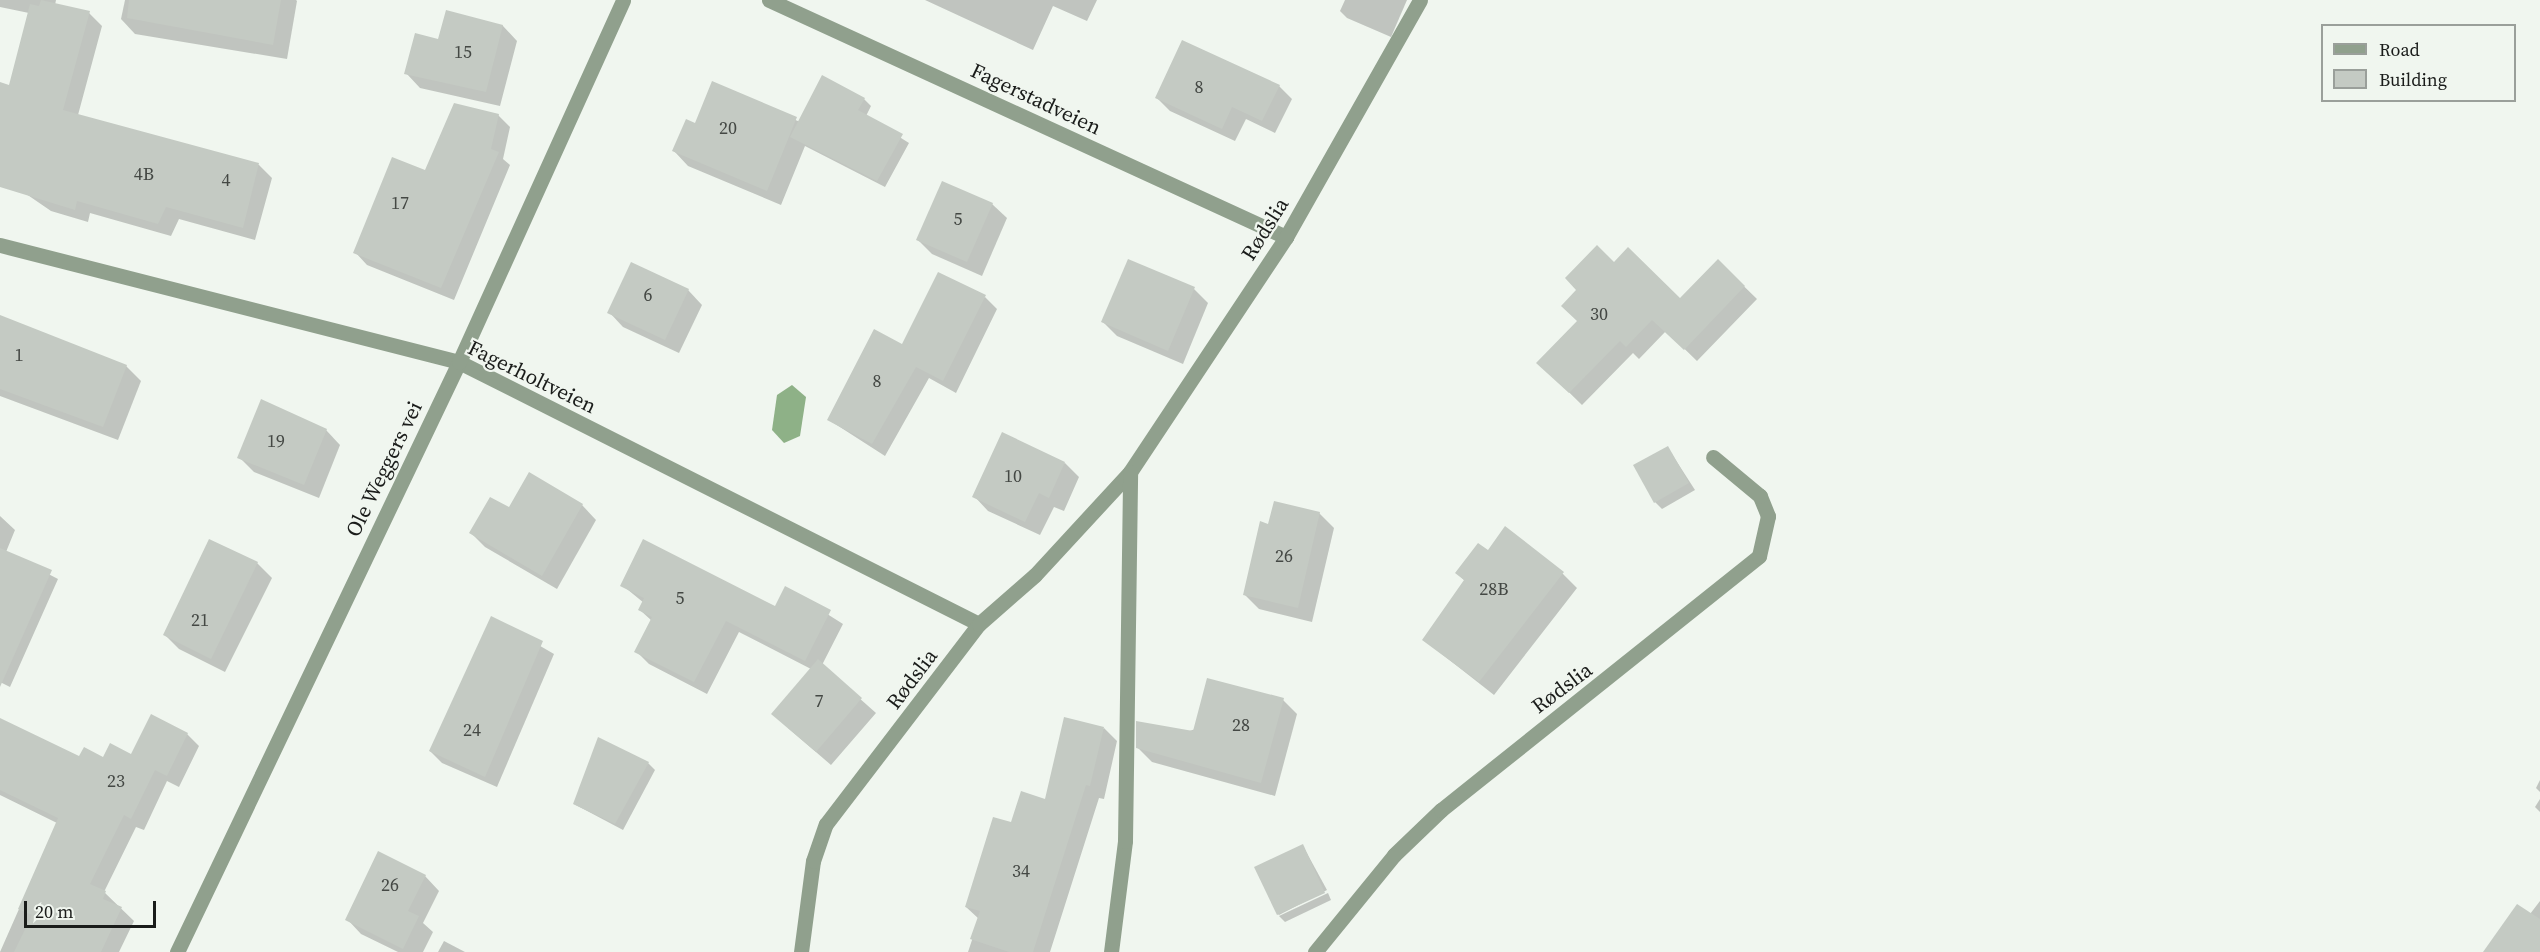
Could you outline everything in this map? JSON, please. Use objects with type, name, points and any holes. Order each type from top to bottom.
[{"type":"street","name":"Ole Weggers vei","points":[[177,952],[459,362],[622,0]]},
{"type":"street","name":"Fagerstadveien","points":[[769,0],[1286,237]]},
{"type":"street","name":"Rødslia","points":[[801,952],[813,861],[826,824],[979,624],[1035,575],[1130,472],[1286,237],[1420,0]]},
{"type":"street","name":"Fagerholtveien","points":[[0,245],[459,362],[979,624]]},
{"type":"street","name":"Rødslia","points":[[1315,952],[1394,855],[1441,810],[1759,556],[1768,516],[1760,496],[1713,457]]},
{"type":"street","points":[[1111,952],[1125,841],[1130,472]]},
{"type":"shaded area","points":[[792,385],[806,397],[800,436],[784,443],[772,430],[777,395]]},
{"type":"building","points":[[41,0],[90,11],[63,110],[259,163],[243,228],[166,207],[158,224],[77,201],[75,210],[0,187],[0,82],[9,85],[30,4],[39,6]]},
{"type":"building","points":[[129,0],[281,0],[273,45],[127,18]]},
{"type":"building","points":[[446,10],[503,25],[486,92],[404,74],[415,33],[438,39]]},
{"type":"building","points":[[1182,40],[1280,85],[1262,121],[1232,107],[1222,129],[1155,98]]},
{"type":"building","points":[[822,75],[865,98],[858,110],[903,134],[877,181],[790,137]]},
{"type":"building","points":[[712,81],[797,117],[767,191],[672,151],[686,119],[695,123]]},
{"type":"building","points":[[454,103],[499,114],[491,149],[499,152],[441,288],[353,253],[392,157],[425,170]]},
{"type":"building","points":[[942,181],[993,203],[967,262],[916,240]]},
{"type":"building","points":[[1597,245],[1614,262],[1628,247],[1680,298],[1718,259],[1745,286],[1684,350],[1652,320],[1626,347],[1620,341],[1569,393],[1536,363],[1577,321],[1561,306],[1576,290],[1565,278]]},
{"type":"building","points":[[1128,259],[1195,287],[1168,351],[1101,322]]},
{"type":"building","points":[[631,262],[689,289],[665,340],[607,313]]},
{"type":"building","points":[[938,272],[986,295],[943,381],[916,367],[872,444],[827,420],[874,329],[902,344]]},
{"type":"building","points":[[0,315],[127,365],[103,427],[0,389]]},
{"type":"building","points":[[261,399],[327,429],[304,485],[237,458]]},
{"type":"building","points":[[1002,432],[1065,462],[1049,498],[1039,493],[1025,522],[972,497]]},
{"type":"building","points":[[1668,446],[1689,483],[1654,503],[1633,465]]},
{"type":"building","points":[[529,472],[583,504],[542,576],[469,533],[490,497],[509,507]]},
{"type":"building","points":[[1274,501],[1320,512],[1298,608],[1243,595],[1260,521],[1268,524]]},
{"type":"building","points":[[1505,526],[1564,572],[1479,682],[1422,640],[1464,580],[1455,573],[1478,543],[1488,550]]},
{"type":"building","points":[[209,539],[258,562],[211,659],[163,635]]},
{"type":"building","points":[[643,539],[775,606],[785,586],[831,610],[805,661],[726,621],[694,682],[634,652],[652,617],[638,610],[644,598],[620,586]]},
{"type":"building","points":[[0,548],[52,570],[0,687]]},
{"type":"building","points":[[491,616],[543,641],[485,777],[429,751]]},
{"type":"building","points":[[818,659],[862,698],[816,752],[771,714]]},
{"type":"building","points":[[1207,678],[1284,698],[1261,783],[1136,748],[1136,721],[1193,731]]},
{"type":"building","points":[[151,714],[188,733],[167,776],[155,770],[131,819],[124,815],[90,884],[106,891],[103,899],[122,907],[101,952],[14,952],[32,915],[18,909],[58,818],[0,790],[0,718],[79,756],[84,747],[103,757],[110,743],[131,754]]},
{"type":"building","points":[[1064,717],[1104,727],[1090,786],[1086,785],[1033,952],[1009,952],[970,939],[980,911],[965,907],[993,817],[1011,822],[1021,791],[1045,799]]},
{"type":"building","points":[[598,737],[649,762],[615,824],[573,804]]},
{"type":"building","points":[[1303,844],[1325,893],[1277,915],[1254,867]]},
{"type":"building","points":[[378,851],[426,875],[408,911],[419,916],[403,949],[345,920]]},
{"type":"building","points":[[2517,904],[2540,919],[2540,952],[2483,952]]}]
